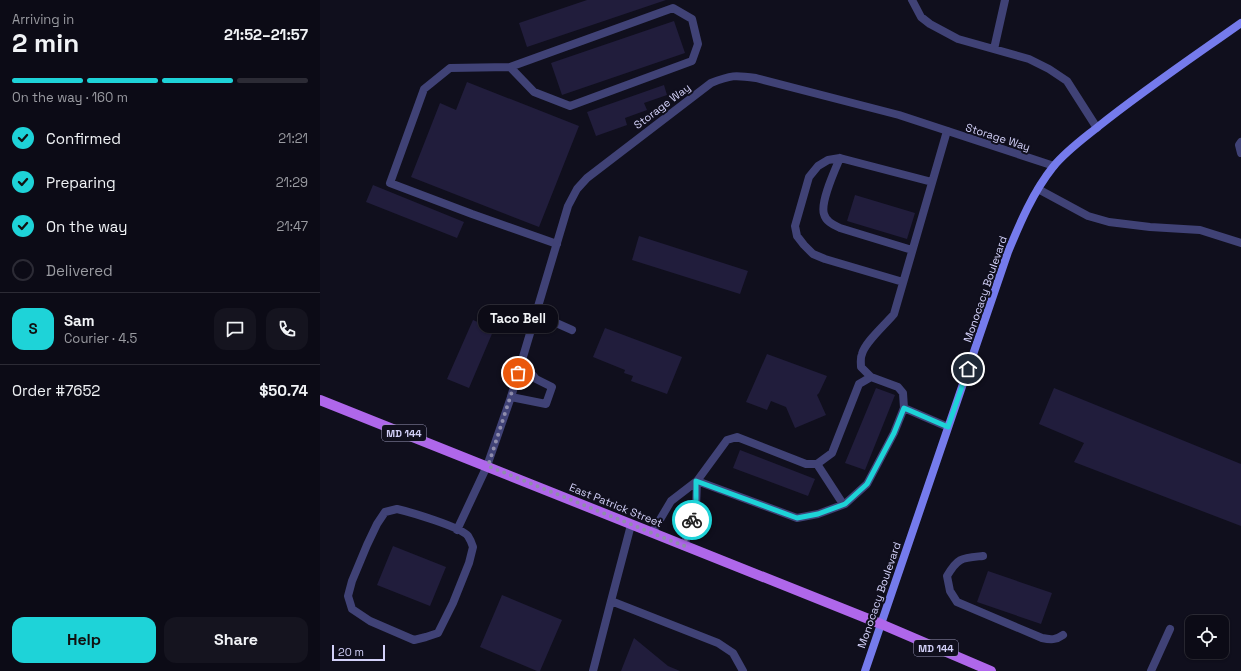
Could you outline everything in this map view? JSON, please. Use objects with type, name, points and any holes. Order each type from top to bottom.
[{"type":"main road","name":"Monocacy Boulevard","points":[[865,671],[1008,252],[1021,221],[1038,190],[1054,166],[1076,144],[1118,111],[1241,23]]},
{"type":"main road","name":"East Patrick Street","points":[[320,400],[881,624],[991,671]]},
{"type":"street","points":[[912,0],[921,17],[930,24],[958,39],[1029,59],[1049,68],[1067,81],[1097,128]]},
{"type":"street","points":[[994,49],[1005,0]]},
{"type":"street","points":[[510,67],[534,92],[570,106],[692,61],[698,44],[692,19],[673,8],[510,67],[450,68],[424,89],[390,183],[557,244]]},
{"type":"street","name":"Storage Way","points":[[457,530],[488,466],[522,362],[568,206],[577,189],[587,178],[711,83],[730,76],[764,80],[900,115],[1054,166]]},
{"type":"street","points":[[696,481],[797,518],[818,514],[843,504],[867,484],[894,433],[904,408],[903,393],[898,387],[871,377],[861,367],[862,354],[871,339],[894,314],[947,131]]},
{"type":"street","points":[[1241,142],[1239,145],[1241,153]]},
{"type":"street","points":[[903,282],[813,254],[797,236],[795,226],[809,176],[818,166],[828,160],[840,158],[932,182]]},
{"type":"street","points":[[840,158],[823,206],[824,216],[830,223],[840,228],[912,250]]},
{"type":"street","points":[[1038,190],[1088,216],[1109,222],[1200,230],[1241,243]]},
{"type":"street","points":[[536,314],[572,330]]},
{"type":"street","points":[[511,397],[546,404],[552,388],[536,378],[522,362]]},
{"type":"street","points":[[652,533],[671,501],[696,481],[728,440],[737,437],[806,464],[817,464],[832,453],[859,384],[871,377]]},
{"type":"street","points":[[904,408],[948,427]]},
{"type":"street","points":[[817,464],[843,504]]},
{"type":"street","points":[[684,546],[696,508],[696,481]]},
{"type":"street","points":[[397,509],[414,513],[457,530],[467,535],[473,547],[469,563],[453,603],[438,633],[414,640],[370,621],[352,609],[348,596],[352,581],[377,524],[385,512],[397,509]]},
{"type":"street","points":[[593,671],[631,524]]},
{"type":"street","points":[[983,556],[964,558],[954,564],[947,576],[950,591],[957,602],[1042,638],[1049,640],[1058,639],[1063,635]]},
{"type":"street","points":[[611,601],[718,643],[733,653],[744,671]]},
{"type":"street","points":[[1152,671],[1170,630]]},
{"type":"building","points":[[587,0],[666,0],[527,47],[519,23]]},
{"type":"building","points":[[674,21],[685,53],[562,95],[551,63]]},
{"type":"building","points":[[467,82],[579,126],[539,227],[411,177],[440,103],[456,110]]},
{"type":"building","points":[[664,85],[667,95],[644,103],[647,110],[625,118],[627,125],[596,136],[587,112]]},
{"type":"building","points":[[373,185],[464,222],[457,238],[366,202]]},
{"type":"building","points":[[855,195],[915,213],[907,239],[847,221]]},
{"type":"building","points":[[639,236],[748,271],[740,294],[632,260]]},
{"type":"building","points":[[473,320],[494,329],[469,388],[447,379]]},
{"type":"building","points":[[605,328],[682,357],[667,394],[631,381],[633,376],[624,373],[625,370],[593,357]]},
{"type":"building","points":[[767,354],[827,376],[817,395],[826,415],[795,428],[786,407],[771,401],[767,410],[746,402]]},
{"type":"building","points":[[876,388],[895,395],[865,470],[845,463]]},
{"type":"building","points":[[1054,388],[1241,464],[1241,526],[1074,462],[1084,443],[1039,424]]},
{"type":"building","points":[[740,450],[815,479],[808,496],[733,468]]},
{"type":"building","points":[[393,546],[446,567],[430,606],[377,585]]},
{"type":"building","points":[[988,571],[1052,593],[1041,624],[977,602]]},
{"type":"building","points":[[502,595],[562,620],[540,671],[480,647]]},
{"type":"building","points":[[634,638],[668,666],[680,671],[621,671]]},
{"type":"way so far","points":[[518,373],[488,466],[684,546],[692,520]]},
{"type":"place","name":"Taco Bell","points":[[518,373]]},
{"type":"route","points":[[692,520],[696,508],[696,481],[797,518],[818,514],[845,504],[867,484],[894,433],[904,408],[948,427],[968,369]]}]
